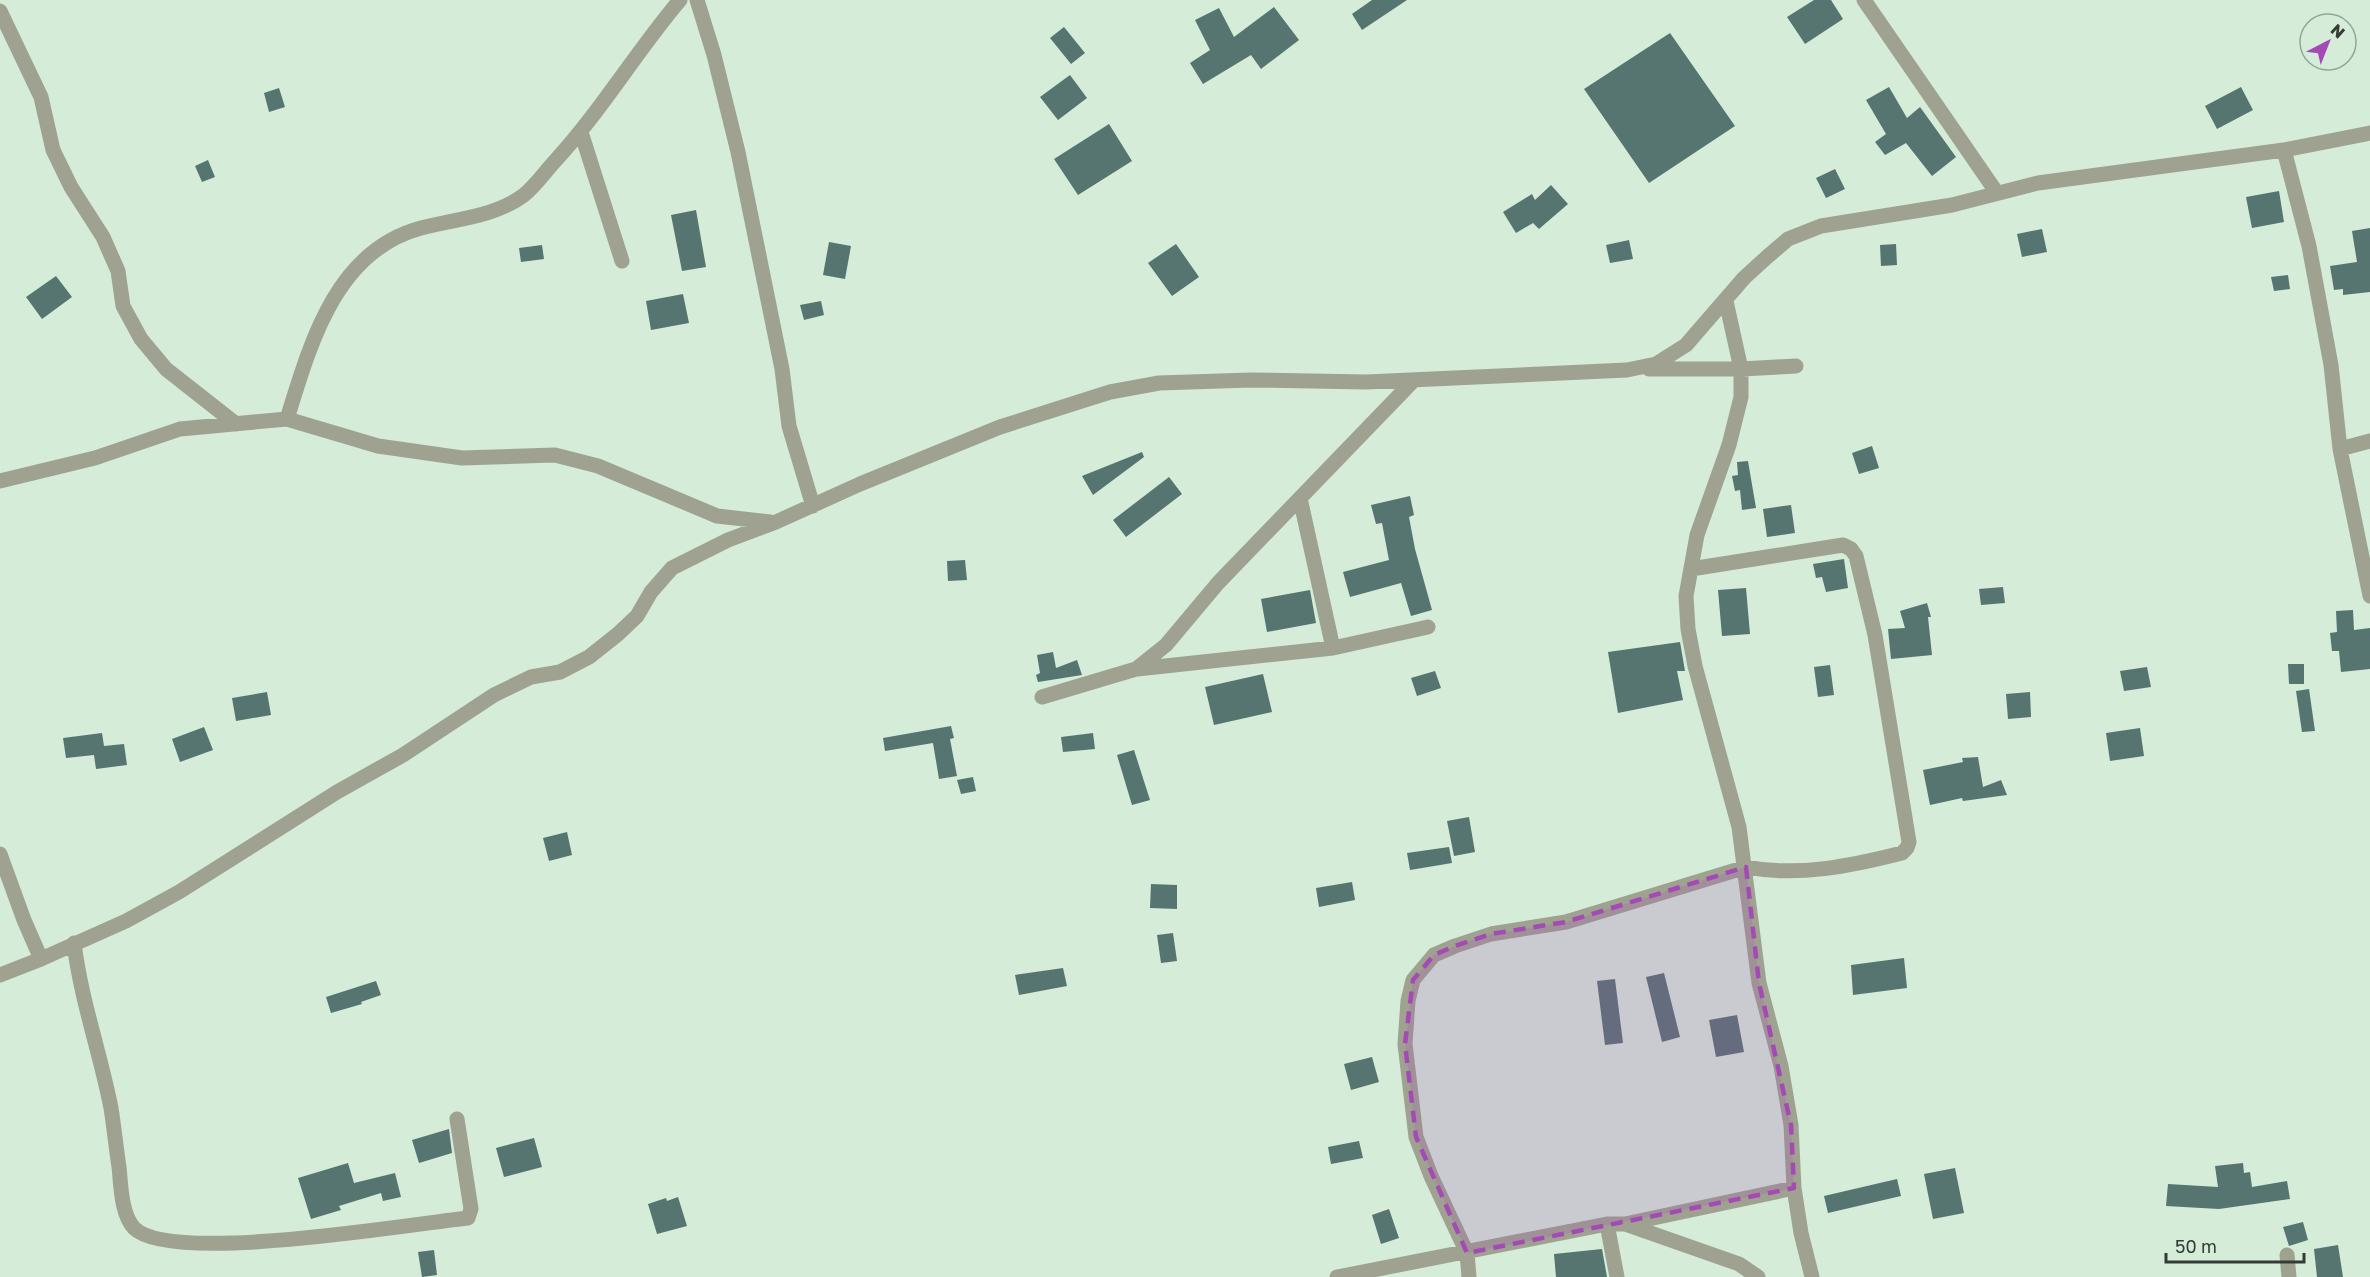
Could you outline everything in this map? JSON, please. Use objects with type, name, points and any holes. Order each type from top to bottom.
[{"type":"street","points":[[287,420],[311,342],[332,301],[356,266],[382,245],[419,228],[489,212],[524,195],[581,132],[652,33],[680,0]]},
{"type":"street","points":[[697,0],[714,55],[738,152],[782,369],[789,426],[813,506]]},
{"type":"street","points":[[1864,0],[1997,193]]},
{"type":"street","points":[[0,11],[41,97],[53,150],[71,187],[103,237],[118,271],[123,306],[141,339],[166,369],[236,424]]},
{"type":"street","points":[[581,132],[622,261]]},
{"type":"street","points":[[1627,370],[1656,364],[1686,345],[1744,278],[1788,239],[1821,226],[1952,205],[2038,183],[2284,150],[2370,133]]},
{"type":"street","points":[[2284,150],[2309,246],[2331,365],[2340,449],[2370,596]]},
{"type":"street","points":[[1725,301],[1741,369],[1741,397],[1736,421],[1697,535],[1686,596],[1694,657],[1739,827],[1746,867],[1759,983],[1780,1066],[1791,1125],[1794,1188],[1801,1233],[1812,1277]]},
{"type":"street","points":[[0,975],[126,921],[179,892],[337,792],[403,755],[494,695],[531,677],[560,672],[589,657],[637,616],[651,592],[672,568],[728,540],[1000,427],[1110,392],[1159,383],[1414,380],[1627,370],[1796,366]]},
{"type":"street","points":[[1136,669],[1166,645],[1218,583],[1414,380]]},
{"type":"street","points":[[0,481],[95,458],[180,429],[287,420],[378,446],[452,456],[555,455],[598,466],[717,516],[776,522]]},
{"type":"street","points":[[2340,449],[2370,441]]},
{"type":"street","points":[[1300,498],[1333,648]]},
{"type":"street","points":[[1469,1277],[1467,1252],[1431,1176],[1416,1137],[1405,1044],[1408,1001],[1413,980],[1434,955],[1491,934],[1566,922],[1746,867],[1769,872],[1807,871],[1863,863],[1902,853],[1909,842],[1875,635],[1856,556],[1851,549],[1843,545],[1691,569]]},
{"type":"street","points":[[1042,697],[1136,669],[1333,648],[1428,627]]},
{"type":"street","points":[[0,855],[41,959]]},
{"type":"street","points":[[74,943],[79,981],[111,1109],[124,1201],[129,1219],[134,1227],[143,1234],[200,1244],[265,1242],[468,1218],[471,1209],[456,1119]]},
{"type":"street","points":[[1337,1277],[1607,1224],[1625,1224],[1794,1188]]},
{"type":"street","points":[[1607,1224],[1617,1277]]},
{"type":"street","points":[[1625,1224],[1739,1264],[1758,1277]]},
{"type":"street","points":[[2287,1255],[2289,1277]]},
{"type":"highlighted area","points":[[1746,867],[1759,983],[1791,1125],[1794,1188],[1467,1253],[1416,1137],[1405,1044],[1413,980],[1434,955],[1455,946],[1491,934],[1566,922]]},
{"type":"building","points":[[1372,0],[1407,0],[1362,30],[1352,14]]},
{"type":"building","points":[[1814,0],[1831,0],[1843,19],[1805,44],[1787,17]]},
{"type":"building","points":[[1274,7],[1299,40],[1261,69],[1251,55],[1203,84],[1190,63],[1210,50],[1195,20],[1219,8],[1234,37]]},
{"type":"building","points":[[1064,27],[1085,53],[1071,64],[1050,38]]},
{"type":"building","points":[[1670,33],[1735,126],[1649,183],[1584,89]]},
{"type":"building","points":[[1070,75],[1087,98],[1058,120],[1040,97]]},
{"type":"building","points":[[1889,87],[1907,118],[1920,107],[1956,157],[1932,176],[1906,143],[1885,155],[1875,142],[1886,134],[1866,100]]},
{"type":"building","points":[[2241,87],[2253,110],[2217,129],[2205,106]]},
{"type":"building","points":[[279,88],[285,107],[269,112],[264,93]]},
{"type":"building","points":[[1109,124],[1132,161],[1078,195],[1054,159]]},
{"type":"building","points":[[208,160],[215,177],[202,182],[195,166]]},
{"type":"building","points":[[1835,169],[1845,189],[1826,198],[1816,178]]},
{"type":"building","points":[[1551,185],[1568,204],[1539,229],[1533,223],[1516,233],[1503,212],[1532,194],[1535,200]]},
{"type":"building","points":[[2279,191],[2284,222],[2252,228],[2246,197]]},
{"type":"building","points":[[696,210],[706,267],[682,271],[671,215]]},
{"type":"building","points":[[2370,228],[2370,292],[2343,295],[2343,289],[2334,290],[2330,266],[2357,262],[2352,231]]},
{"type":"building","points":[[2042,229],[2047,252],[2022,257],[2017,234]]},
{"type":"building","points":[[1629,240],[1633,259],[1610,263],[1606,245]]},
{"type":"building","points":[[829,242],[851,246],[845,279],[823,275]]},
{"type":"building","points":[[1176,244],[1199,277],[1172,296],[1148,263]]},
{"type":"building","points":[[1896,244],[1897,265],[1881,266],[1880,245]]},
{"type":"building","points":[[542,245],[544,259],[521,262],[519,248]]},
{"type":"building","points":[[2288,275],[2290,289],[2274,291],[2271,277]]},
{"type":"building","points":[[56,276],[72,297],[42,319],[26,297]]},
{"type":"building","points":[[683,294],[689,323],[651,330],[646,301]]},
{"type":"building","points":[[821,301],[824,315],[804,320],[800,305]]},
{"type":"building","points":[[1872,446],[1879,468],[1859,474],[1852,453]]},
{"type":"building","points":[[1142,452],[1144,457],[1093,495],[1082,476]]},
{"type":"building","points":[[1748,461],[1756,508],[1742,510],[1740,490],[1735,491],[1732,476],[1738,475],[1737,462]]},
{"type":"building","points":[[1169,477],[1182,494],[1126,537],[1113,520]]},
{"type":"building","points":[[1410,496],[1414,515],[1409,517],[1415,549],[1432,610],[1411,616],[1401,583],[1350,597],[1343,572],[1389,560],[1382,523],[1376,524],[1371,505]]},
{"type":"building","points":[[1791,505],[1795,533],[1767,537],[1763,509]]},
{"type":"building","points":[[1844,559],[1848,588],[1826,592],[1822,577],[1816,578],[1813,564]]},
{"type":"building","points":[[965,560],[967,580],[948,581],[947,561]]},
{"type":"building","points":[[2003,587],[2005,603],[1981,605],[1979,589]]},
{"type":"building","points":[[1746,588],[1750,634],[1722,636],[1718,590]]},
{"type":"building","points":[[1310,590],[1316,623],[1267,632],[1261,599]]},
{"type":"building","points":[[1927,603],[1931,617],[1928,617],[1932,655],[1891,659],[1888,629],[1905,628],[1900,611]]},
{"type":"building","points":[[2353,610],[2354,630],[2370,628],[2370,669],[2341,672],[2339,651],[2332,651],[2330,633],[2337,632],[2336,611]]},
{"type":"building","points":[[1680,642],[1685,671],[1677,671],[1683,700],[1618,713],[1608,652]]},
{"type":"building","points":[[1053,652],[1056,668],[1077,660],[1082,675],[1038,682],[1036,675],[1040,673],[1037,655]]},
{"type":"building","points":[[2288,664],[2304,664],[2304,684],[2289,684]]},
{"type":"building","points":[[1830,665],[1834,695],[1818,697],[1814,667]]},
{"type":"building","points":[[2147,667],[2151,687],[2124,691],[2120,671]]},
{"type":"building","points":[[1435,671],[1441,688],[1417,696],[1411,678]]},
{"type":"building","points":[[1263,674],[1272,712],[1214,725],[1205,687]]},
{"type":"building","points":[[2309,689],[2315,731],[2302,732],[2296,691]]},
{"type":"building","points":[[267,692],[271,715],[236,721],[232,698]]},
{"type":"building","points":[[2030,692],[2031,717],[2008,719],[2006,694]]},
{"type":"building","points":[[951,726],[954,738],[950,739],[957,776],[939,779],[933,743],[885,751],[883,738]]},
{"type":"building","points":[[204,727],[213,750],[180,762],[172,739]]},
{"type":"building","points":[[2140,728],[2144,756],[2110,761],[2106,733]]},
{"type":"building","points":[[102,733],[104,746],[124,744],[127,765],[96,769],[94,755],[66,758],[63,738]]},
{"type":"building","points":[[1093,733],[1095,749],[1063,752],[1061,737]]},
{"type":"building","points":[[1134,750],[1150,800],[1132,805],[1117,755]]},
{"type":"building","points":[[1978,757],[1983,787],[2001,780],[2007,795],[1963,801],[1962,798],[1930,805],[1923,770],[1963,762],[1962,758]]},
{"type":"building","points":[[973,777],[976,791],[961,794],[957,780]]},
{"type":"building","points":[[1469,817],[1475,852],[1454,856],[1447,821]]},
{"type":"building","points":[[567,832],[572,855],[549,861],[543,838]]},
{"type":"building","points":[[1449,847],[1452,863],[1410,870],[1407,853]]},
{"type":"building","points":[[1352,882],[1355,900],[1319,907],[1316,888]]},
{"type":"building","points":[[1151,884],[1177,885],[1177,909],[1150,908]]},
{"type":"building","points":[[1173,933],[1177,961],[1161,963],[1157,935]]},
{"type":"building","points":[[1904,958],[1907,988],[1853,995],[1851,965]]},
{"type":"building","points":[[1063,968],[1067,986],[1019,995],[1015,975]]},
{"type":"building","points":[[1664,973],[1680,1037],[1662,1042],[1646,977]]},
{"type":"building","points":[[1615,979],[1623,1043],[1605,1045],[1597,981]]},
{"type":"building","points":[[376,981],[381,995],[361,1002],[362,1004],[331,1013],[326,997]]},
{"type":"building","points":[[1737,1015],[1744,1052],[1716,1057],[1709,1020]]},
{"type":"building","points":[[1372,1057],[1379,1082],[1351,1090],[1344,1064]]},
{"type":"building","points":[[449,1129],[452,1153],[419,1163],[412,1140]]},
{"type":"building","points":[[534,1138],[542,1167],[504,1177],[496,1148]]},
{"type":"building","points":[[1359,1141],[1363,1158],[1331,1164],[1328,1147]]},
{"type":"building","points":[[348,1163],[354,1183],[395,1173],[401,1197],[383,1201],[381,1193],[339,1206],[341,1210],[311,1219],[298,1178]]},
{"type":"building","points":[[2243,1163],[2244,1173],[2250,1172],[2252,1187],[2287,1181],[2290,1199],[2219,1209],[2166,1206],[2168,1184],[2218,1187],[2215,1166]]},
{"type":"building","points":[[1955,1168],[1964,1213],[1933,1219],[1924,1174]]},
{"type":"building","points":[[1897,1179],[1901,1196],[1828,1213],[1824,1196]]},
{"type":"building","points":[[678,1197],[687,1226],[657,1234],[648,1204]]},
{"type":"building","points":[[1389,1209],[1399,1238],[1381,1244],[1372,1215]]},
{"type":"building","points":[[2303,1222],[2308,1240],[2289,1246],[2283,1227]]},
{"type":"building","points":[[2338,1245],[2343,1277],[2317,1277],[2314,1249]]},
{"type":"building","points":[[1602,1249],[1607,1277],[1556,1277],[1554,1254]]},
{"type":"building","points":[[434,1250],[437,1275],[422,1277],[418,1252]]}]
